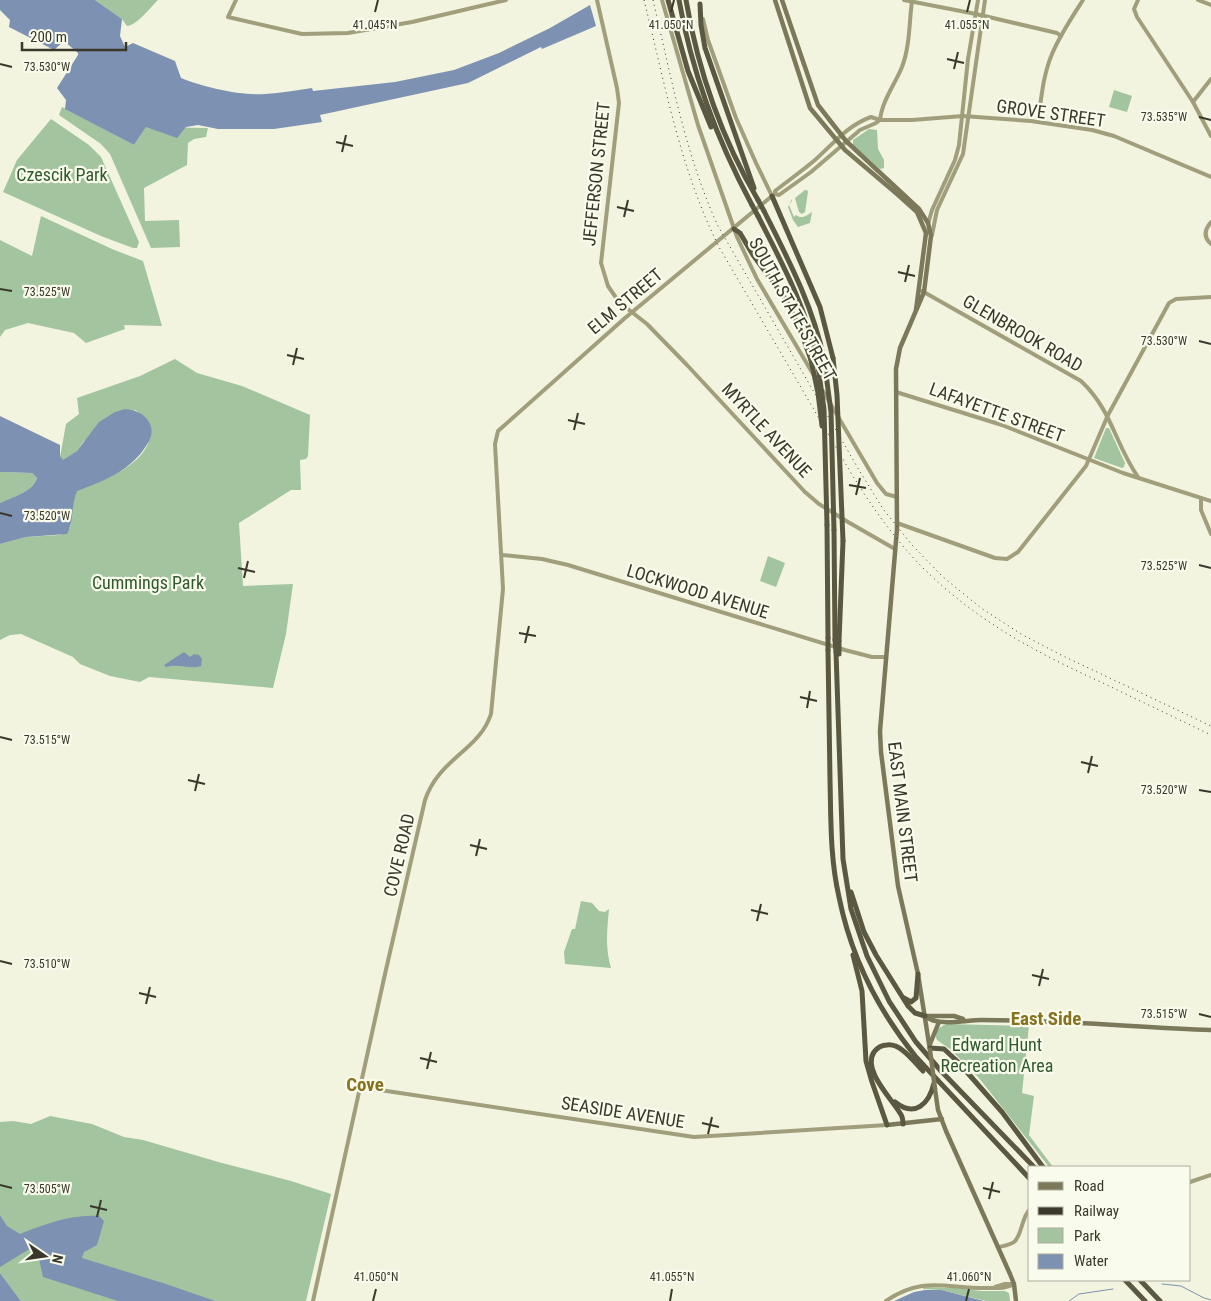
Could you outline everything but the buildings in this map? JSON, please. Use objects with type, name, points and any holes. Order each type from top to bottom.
[{"type":"highway","points":[[668,0],[691,79],[706,118],[797,293],[808,323],[817,359],[824,410],[826,473],[832,847],[838,891],[862,991],[866,1061],[887,1125]]},
{"type":"highway","points":[[679,0],[696,74],[722,146]]},
{"type":"highway","points":[[686,0],[699,59],[714,107],[736,159],[802,289],[816,324],[824,359],[831,412],[841,834],[844,872],[851,908],[867,956],[883,990],[902,1022],[932,1061],[1033,1166]]},
{"type":"highway","points":[[700,2],[700,25],[705,48],[758,200]]},
{"type":"highway","points":[[774,195],[820,307],[833,358],[838,395],[843,541],[837,641]]},
{"type":"highway","points":[[734,228],[740,233],[753,255],[785,298],[799,326],[811,360],[820,402],[826,473]]},
{"type":"highway","points":[[844,872],[864,932],[910,1009],[915,1013],[926,1016]]},
{"type":"highway","points":[[849,934],[868,982],[893,1026],[924,1067],[1028,1177]]},
{"type":"highway","points":[[892,980],[905,1000],[913,1001],[918,994],[918,974]]},
{"type":"highway","points":[[903,1124],[902,1115],[884,1091],[873,1072],[872,1059],[877,1049],[889,1044],[902,1050],[972,1118]]},
{"type":"highway","points":[[930,1047],[944,1049],[966,1070],[1002,1112],[1042,1166]]},
{"type":"highway","points":[[884,1091],[901,1106],[909,1109],[920,1107],[927,1101],[934,1086]]},
{"type":"highway","points":[[1126,1281],[1145,1301]]},
{"type":"highway","points":[[1141,1281],[1160,1301]]},
{"type":"main road","points":[[236,0],[228,17],[302,34],[348,33],[412,22],[506,0]]},
{"type":"main road","name":"JEFFERSON STREET","points":[[597,0],[617,88],[618,103],[601,263],[608,286],[619,302],[632,312]]},
{"type":"main road","name":"SOUTH STATE STREET","points":[[662,0],[702,137],[741,247],[757,279],[879,487],[889,496],[897,497]]},
{"type":"main road","points":[[775,0],[810,108],[841,146],[916,212],[929,235]]},
{"type":"main road","name":"EAST MAIN STREET","points":[[782,0],[818,105],[846,141],[919,209],[928,223],[929,235],[922,291],[916,311],[898,354],[896,369],[897,523],[880,731],[881,752],[898,886],[926,1016],[938,1110],[999,1247],[1014,1284],[1016,1301]]},
{"type":"main road","points":[[904,0],[1055,32],[1061,36]]},
{"type":"main road","points":[[928,223],[955,160],[961,138],[968,59],[978,0]]},
{"type":"main road","points":[[929,235],[939,208],[961,161],[985,0]]},
{"type":"main road","points":[[1038,122],[1047,66],[1061,36],[1083,0]]},
{"type":"main road","points":[[1138,0],[1134,9],[1137,18],[1193,102],[1211,136]]},
{"type":"main road","points":[[1198,0],[1211,5]]},
{"type":"main road","points":[[880,120],[881,110],[903,65],[907,50],[912,1]]},
{"type":"main road","points":[[700,2],[708,40],[734,112],[750,152],[774,195]]},
{"type":"main road","points":[[1193,102],[1211,80]]},
{"type":"main road","name":"GROVE STREET","points":[[774,195],[775,191],[803,170],[841,135],[871,117],[880,120],[912,120],[963,116],[1038,122],[1108,134],[1211,177]]},
{"type":"main road","name":"GROVE STREET","points":[[774,195],[778,195],[811,172],[860,130],[880,120]]},
{"type":"main road","name":"ELM STREET","points":[[498,431],[632,312],[774,195]]},
{"type":"main road","points":[[1211,222],[1205,233],[1206,238],[1211,244]]},
{"type":"main road","name":"GLENBROOK ROAD","points":[[922,291],[1080,381],[1096,396],[1108,415],[1131,466],[1138,477]]},
{"type":"main road","points":[[897,523],[994,558],[1003,559],[1011,557],[1018,552],[1055,507],[1089,460],[1108,415],[1169,303],[1176,300],[1211,297]]},
{"type":"main road","name":"MYRTLE AVENUE","points":[[632,312],[648,324],[810,497],[895,549]]},
{"type":"main road","name":"LAFAYETTE STREET","points":[[896,392],[1002,425],[1089,460],[1138,477]]},
{"type":"main road","name":"COVE ROAD","points":[[314,1301],[360,1087],[428,792],[436,777],[445,766],[482,733],[491,714],[503,589],[495,444],[498,431]]},
{"type":"main road","points":[[1138,477],[1211,501]]},
{"type":"main road","points":[[1201,498],[1201,510],[1211,534]]},
{"type":"main road","name":"LOCKWOOD AVENUE","points":[[502,555],[542,559],[568,565],[837,647],[872,657],[886,657]]},
{"type":"main road","points":[[926,1016],[930,1020],[939,1022],[954,1019]]},
{"type":"main road","points":[[926,1016],[964,1020],[1013,1020],[1211,1030]]},
{"type":"main road","points":[[930,1047],[939,1022]]},
{"type":"main road","name":"SEASIDE AVENUE","points":[[360,1087],[694,1137],[903,1124],[942,1119]]},
{"type":"main road","points":[[1191,1182],[1211,1175]]},
{"type":"main road","points":[[999,1247],[1013,1243],[1016,1240],[1028,1212]]},
{"type":"main road","points":[[886,1301],[903,1290],[924,1285],[1000,1289],[1014,1284]]},
{"type":"green space","points":[[95,0],[158,0],[139,19],[127,26],[122,19]]},
{"type":"green space","points":[[1114,90],[1132,96],[1127,112],[1109,107]]},
{"type":"green space","name":"Czescik Park","points":[[62,107],[134,145],[146,127],[208,128],[206,137],[194,139],[188,143],[187,165],[144,188],[145,221],[179,220],[180,247],[151,248],[110,154],[101,144],[59,115]]},
{"type":"green space","name":"Czescik Park","points":[[51,119],[89,145],[101,157],[139,242],[137,248],[101,236],[3,192],[17,160]]},
{"type":"green space","points":[[869,129],[877,130],[878,149],[884,160],[884,168],[880,169],[853,145],[853,140]]},
{"type":"green space","points":[[805,190],[808,192],[805,212],[802,214],[799,212],[795,198]]},
{"type":"green space","points":[[789,205],[794,217],[796,215],[807,216],[812,212],[810,223],[798,227],[793,220]]},
{"type":"green space","points":[[41,216],[112,249],[143,261],[162,326],[124,325],[125,329],[86,343],[74,333],[28,323],[5,330],[0,337],[0,240],[32,256]]},
{"type":"green space","name":"Cummings Park","points":[[175,359],[197,373],[242,386],[310,415],[308,456],[306,459],[300,460],[301,490],[291,490],[239,523],[243,586],[293,584],[286,634],[273,688],[149,677],[140,682],[110,676],[80,664],[73,657],[21,634],[10,635],[0,640],[0,544],[26,537],[60,535],[70,528],[73,499],[77,490],[110,477],[122,470],[133,463],[148,445],[150,434],[148,423],[145,417],[135,410],[84,441],[77,451],[63,461],[60,457],[66,424],[79,414],[77,398],[140,376]]},
{"type":"green space","points":[[1106,428],[1109,428],[1125,463],[1122,468],[1094,458]]},
{"type":"green space","points":[[0,472],[32,473],[37,478],[35,483],[27,490],[0,503]]},
{"type":"green space","points":[[768,556],[785,563],[776,587],[760,581]]},
{"type":"green space","points":[[581,901],[592,903],[599,911],[605,912],[609,909],[607,946],[611,968],[565,964],[564,952],[572,929],[575,929]]},
{"type":"green space","name":"Edward Hunt Recreation Area","points":[[947,1024],[1029,1026],[1022,1093],[1034,1096],[1029,1135],[1052,1166],[1048,1166],[979,1078],[950,1049],[937,1040],[936,1034],[942,1026]]},
{"type":"green space","points":[[50,1116],[92,1124],[124,1137],[143,1140],[331,1194],[306,1301],[21,1301],[0,1273],[0,1254],[7,1227],[0,1215],[0,1122],[13,1121],[31,1124]]},
{"type":"green space","points":[[923,1287],[1005,1291],[1009,1293],[1010,1301],[986,1301],[940,1290],[923,1289]]},
{"type":"water","points":[[0,0],[95,0],[122,19],[120,36],[125,47],[133,43],[175,61],[181,78],[211,88],[245,94],[277,93],[312,88],[313,91],[395,82],[454,70],[499,53],[550,28],[590,5],[596,26],[542,49],[541,47],[468,83],[320,115],[322,122],[274,129],[218,129],[198,125],[186,127],[177,138],[146,127],[134,145],[65,109],[66,100],[57,88],[78,53],[64,41],[54,50],[9,27],[10,20],[0,10]]},
{"type":"water","points":[[125,409],[139,413],[148,420],[152,431],[150,440],[138,457],[123,470],[77,491],[71,524],[67,534],[26,537],[0,544],[0,503],[27,490],[35,483],[37,478],[32,473],[0,472],[0,416],[60,445],[60,456],[63,460],[77,451],[99,422],[115,412]]},
{"type":"water","points":[[184,652],[190,657],[194,654],[199,655],[202,659],[201,666],[166,667],[164,665]]},
{"type":"water","points":[[0,1215],[7,1226],[20,1234],[69,1218],[99,1216],[104,1221],[97,1245],[84,1252],[82,1258],[215,1301],[118,1301],[43,1277],[39,1259],[41,1251],[36,1248],[31,1248],[0,1267]]},
{"type":"water","points":[[0,1273],[21,1301],[0,1301]]},
{"type":"water","points":[[941,1290],[984,1301],[894,1301],[914,1292]]},
{"type":"waterway","points":[[1162,1284],[1181,1286],[1211,1300]]},
{"type":"waterway","points":[[1069,1301],[1079,1294],[1113,1289]]},
{"type":"railway","points":[[644,0],[684,157],[705,217],[719,247],[851,473],[894,535],[913,558],[944,588],[987,621],[1009,635],[1056,660],[1211,735]]},
{"type":"railway","points":[[653,0],[673,86],[696,171],[718,226],[883,509],[912,545],[943,577],[981,608],[1021,634],[1061,655],[1211,726]]},
{"type":"district","name":"East Side","points":[[1046,1018]]},
{"type":"district","name":"Cove","points":[[365,1084]]}]
